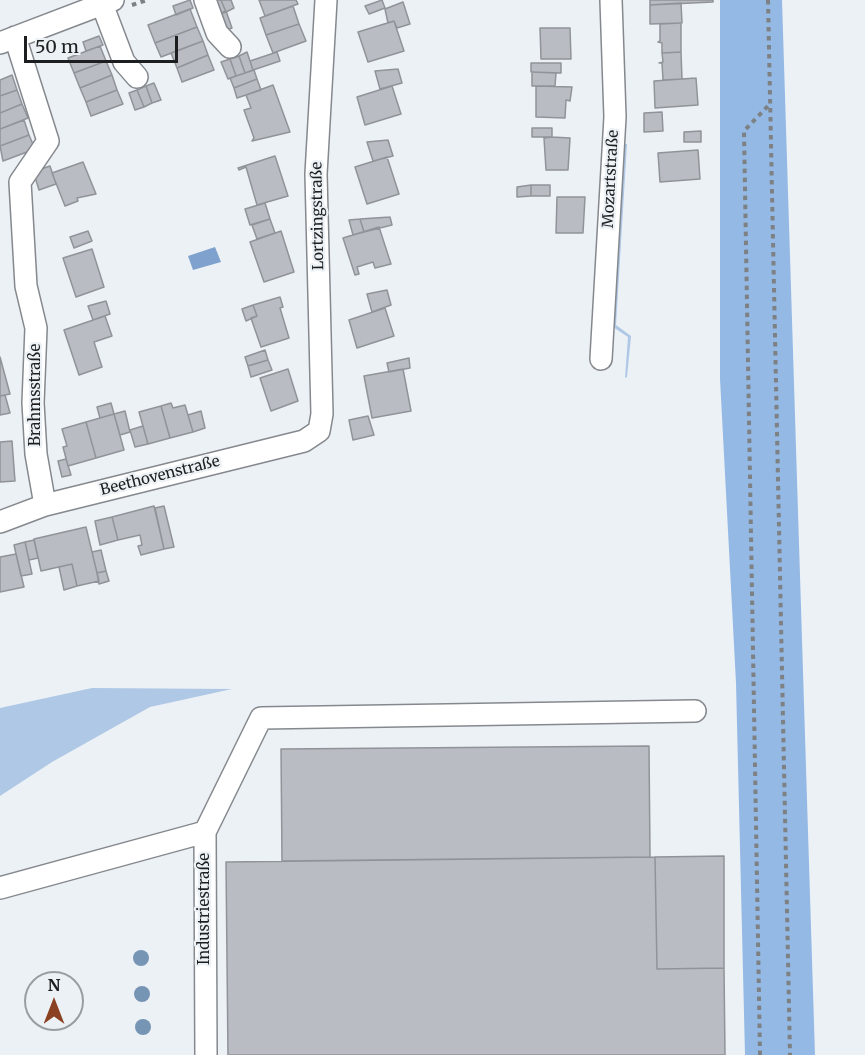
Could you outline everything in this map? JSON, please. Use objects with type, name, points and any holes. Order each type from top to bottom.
[{"type":"street","points":[[205,0],[218,33],[230,47]]},
{"type":"street","name":"Lortzingstraße","points":[[319,431],[322,414],[316,174],[326,0]]},
{"type":"street","name":"Mozartstraße","points":[[601,358],[615,117],[611,0]]},
{"type":"street","points":[[7,40],[107,2],[124,62],[137,76]]},
{"type":"street","name":"Brahmsstraße","points":[[7,40],[48,141],[20,182],[26,286],[36,328],[33,402],[36,454],[45,505]]},
{"type":"street","name":"Beethovenstraße","points":[[0,522],[45,505],[304,441],[319,431]]},
{"type":"street","points":[[205,832],[261,717],[695,711]]},
{"type":"street","name":"Industriestraße","points":[[0,888],[205,832],[206,1055]]},
{"type":"path","points":[[768,0],[790,1055]]},
{"type":"path","points":[[759,1055],[744,130],[770,104]]},
{"type":"shaded area","points":[[720,0],[782,0],[815,1055],[745,1055],[736,683],[720,379]]},
{"type":"shaded area","points":[[623,144],[627,144],[616,325],[631,336],[627,377],[625,378],[628,337],[613,327]]},
{"type":"shaded area","points":[[215,247],[221,262],[193,270],[188,256]]},
{"type":"shaded area","points":[[92,688],[232,689],[150,707],[52,762],[0,796],[0,708]]},
{"type":"building","points":[[190,0],[193,8],[176,15],[173,6]]},
{"type":"building","points":[[212,0],[221,0],[226,12],[217,15]]},
{"type":"building","points":[[221,0],[231,0],[234,8],[226,12]]},
{"type":"building","points":[[259,0],[296,0],[298,4],[265,16]]},
{"type":"building","points":[[382,0],[385,8],[369,14],[365,6]]},
{"type":"building","points":[[650,0],[713,0],[713,2],[650,5]]},
{"type":"building","points":[[403,2],[410,24],[397,28],[394,21],[388,23],[385,9]]},
{"type":"building","points":[[681,3],[682,23],[650,24],[650,5]]},
{"type":"building","points":[[293,6],[299,24],[266,35],[260,18]]},
{"type":"building","points":[[190,9],[197,27],[155,43],[148,25]]},
{"type":"building","points":[[226,11],[232,28],[224,31],[217,15]]},
{"type":"building","points":[[394,21],[404,51],[368,62],[358,32]]},
{"type":"building","points":[[681,23],[681,52],[662,53],[662,43],[658,42],[660,41],[660,24]]},
{"type":"building","points":[[299,24],[306,41],[273,53],[266,35]]},
{"type":"building","points":[[197,27],[203,41],[161,57],[155,43]]},
{"type":"building","points":[[540,28],[570,28],[571,59],[541,59]]},
{"type":"building","points":[[99,36],[103,45],[86,51],[83,42]]},
{"type":"building","points":[[203,41],[208,55],[177,68],[171,53]]},
{"type":"building","points":[[100,46],[106,61],[74,73],[68,58]]},
{"type":"building","points":[[247,52],[253,70],[245,73],[239,56]]},
{"type":"building","points":[[277,52],[280,61],[253,70],[250,61]]},
{"type":"building","points":[[681,52],[682,79],[663,80],[662,63],[659,63],[663,62],[662,53]]},
{"type":"building","points":[[208,55],[214,70],[182,82],[177,68]]},
{"type":"building","points":[[239,56],[245,73],[236,76],[230,59]]},
{"type":"building","points":[[230,59],[236,76],[228,79],[221,62]]},
{"type":"building","points":[[106,61],[112,75],[80,88],[74,73]]},
{"type":"building","points":[[531,63],[561,63],[561,73],[531,72]]},
{"type":"building","points":[[398,69],[402,83],[380,89],[375,71]]},
{"type":"building","points":[[254,70],[257,79],[234,88],[230,78]]},
{"type":"building","points":[[532,72],[556,73],[555,86],[532,86]]},
{"type":"building","points":[[12,75],[17,90],[0,96],[0,80]]},
{"type":"building","points":[[112,75],[117,90],[86,102],[80,88]]},
{"type":"building","points":[[696,78],[698,105],[655,108],[654,81]]},
{"type":"building","points":[[257,79],[261,90],[237,98],[234,88]]},
{"type":"building","points":[[154,83],[161,100],[152,103],[146,86]]},
{"type":"building","points":[[273,85],[290,132],[252,141],[254,138],[244,110],[251,108],[246,95]]},
{"type":"building","points":[[146,86],[152,103],[144,107],[137,90]]},
{"type":"building","points":[[392,86],[401,114],[365,125],[357,97]]},
{"type":"building","points":[[536,86],[572,87],[570,101],[566,100],[565,118],[536,117]]},
{"type":"building","points":[[17,90],[22,104],[0,113],[0,96]]},
{"type":"building","points":[[117,90],[123,104],[91,116],[86,102]]},
{"type":"building","points":[[137,90],[144,107],[135,110],[129,93]]},
{"type":"building","points":[[22,104],[28,118],[0,129],[0,113]]},
{"type":"building","points":[[662,112],[663,131],[644,132],[644,113]]},
{"type":"building","points":[[24,120],[29,135],[0,146],[0,129]]},
{"type":"building","points":[[532,128],[552,128],[552,137],[532,137]]},
{"type":"building","points":[[701,131],[701,142],[684,142],[684,132]]},
{"type":"building","points":[[29,135],[35,149],[3,161],[0,146]]},
{"type":"building","points":[[544,138],[570,138],[568,170],[546,170]]},
{"type":"building","points":[[388,140],[393,156],[373,161],[367,142]]},
{"type":"building","points":[[698,150],[700,179],[660,182],[658,153]]},
{"type":"building","points":[[275,156],[288,196],[257,205],[246,167],[239,170],[238,168]]},
{"type":"building","points":[[387,157],[399,194],[367,204],[355,167]]},
{"type":"building","points":[[83,162],[96,194],[77,198],[78,201],[65,206],[52,173]]},
{"type":"building","points":[[50,166],[56,184],[39,190],[35,177],[38,170]]},
{"type":"building","points":[[531,185],[550,185],[550,196],[531,196]]},
{"type":"building","points":[[531,185],[531,196],[517,197],[517,187]]},
{"type":"building","points":[[557,197],[585,197],[583,233],[556,233]]},
{"type":"building","points":[[265,203],[270,219],[250,225],[245,209]]},
{"type":"building","points":[[390,217],[392,225],[364,232],[360,219]]},
{"type":"building","points":[[270,219],[275,233],[257,239],[252,225]]},
{"type":"building","points":[[360,219],[364,232],[353,235],[349,220]]},
{"type":"building","points":[[379,227],[391,264],[375,268],[373,262],[357,267],[359,274],[355,275],[343,238]]},
{"type":"building","points":[[88,231],[92,241],[74,248],[70,237]]},
{"type":"building","points":[[281,231],[294,272],[264,282],[250,242]]},
{"type":"building","points":[[92,249],[104,287],[76,297],[63,258]]},
{"type":"building","points":[[387,290],[391,305],[372,312],[367,294]]},
{"type":"building","points":[[280,297],[283,307],[280,308],[289,338],[261,347],[251,318],[257,316],[253,305]]},
{"type":"building","points":[[106,301],[110,314],[93,320],[88,306]]},
{"type":"building","points":[[253,305],[257,316],[246,321],[242,309]]},
{"type":"building","points":[[385,308],[394,336],[357,348],[349,320]]},
{"type":"building","points":[[105,316],[112,336],[94,342],[102,367],[79,375],[64,330]]},
{"type":"building","points":[[265,350],[268,360],[248,366],[245,357]]},
{"type":"building","points":[[0,357],[10,394],[0,396]]},
{"type":"building","points":[[409,358],[410,368],[389,372],[387,363]]},
{"type":"building","points":[[268,360],[272,370],[251,377],[248,366]]},
{"type":"building","points":[[288,369],[298,401],[271,411],[260,378]]},
{"type":"building","points":[[403,369],[411,411],[372,418],[364,376]]},
{"type":"building","points":[[5,395],[10,413],[0,415],[0,396]]},
{"type":"building","points":[[111,403],[114,414],[100,418],[97,407]]},
{"type":"building","points":[[171,403],[173,408],[185,405],[193,432],[170,438],[161,406]]},
{"type":"building","points":[[161,406],[170,438],[148,444],[139,412]]},
{"type":"building","points":[[125,411],[130,432],[120,435],[114,414]]},
{"type":"building","points":[[201,411],[205,428],[193,432],[188,415]]},
{"type":"building","points":[[114,414],[124,450],[96,458],[86,422]]},
{"type":"building","points":[[368,416],[374,435],[353,440],[349,420]]},
{"type":"building","points":[[86,422],[96,458],[68,466],[63,447],[67,446],[62,429]]},
{"type":"building","points":[[143,426],[148,444],[135,447],[130,430]]},
{"type":"building","points":[[12,441],[15,481],[0,482],[0,442]]},
{"type":"building","points":[[66,459],[71,475],[62,477],[58,461]]},
{"type":"building","points":[[154,506],[164,549],[141,555],[138,546],[142,545],[140,535],[118,540],[112,517]]},
{"type":"building","points":[[164,506],[174,547],[164,549],[155,508]]},
{"type":"building","points":[[112,517],[118,540],[100,545],[95,521]]},
{"type":"building","points":[[86,527],[99,581],[77,586],[72,564],[41,571],[34,539]]},
{"type":"building","points":[[34,540],[38,558],[29,560],[25,542]]},
{"type":"building","points":[[25,542],[32,574],[21,576],[14,545]]},
{"type":"building","points":[[101,550],[106,571],[97,573],[92,552]]},
{"type":"building","points":[[16,554],[24,587],[0,592],[0,557]]},
{"type":"building","points":[[72,564],[77,586],[64,590],[59,567]]},
{"type":"building","points":[[106,571],[109,581],[99,584],[97,573]]},
{"type":"building","points":[[649,746],[650,857],[282,861],[281,749]]},
{"type":"building","points":[[724,856],[724,968],[657,969],[655,857]]},
{"type":"building","points":[[655,857],[657,969],[724,968],[725,1055],[228,1055],[226,862]]}]
